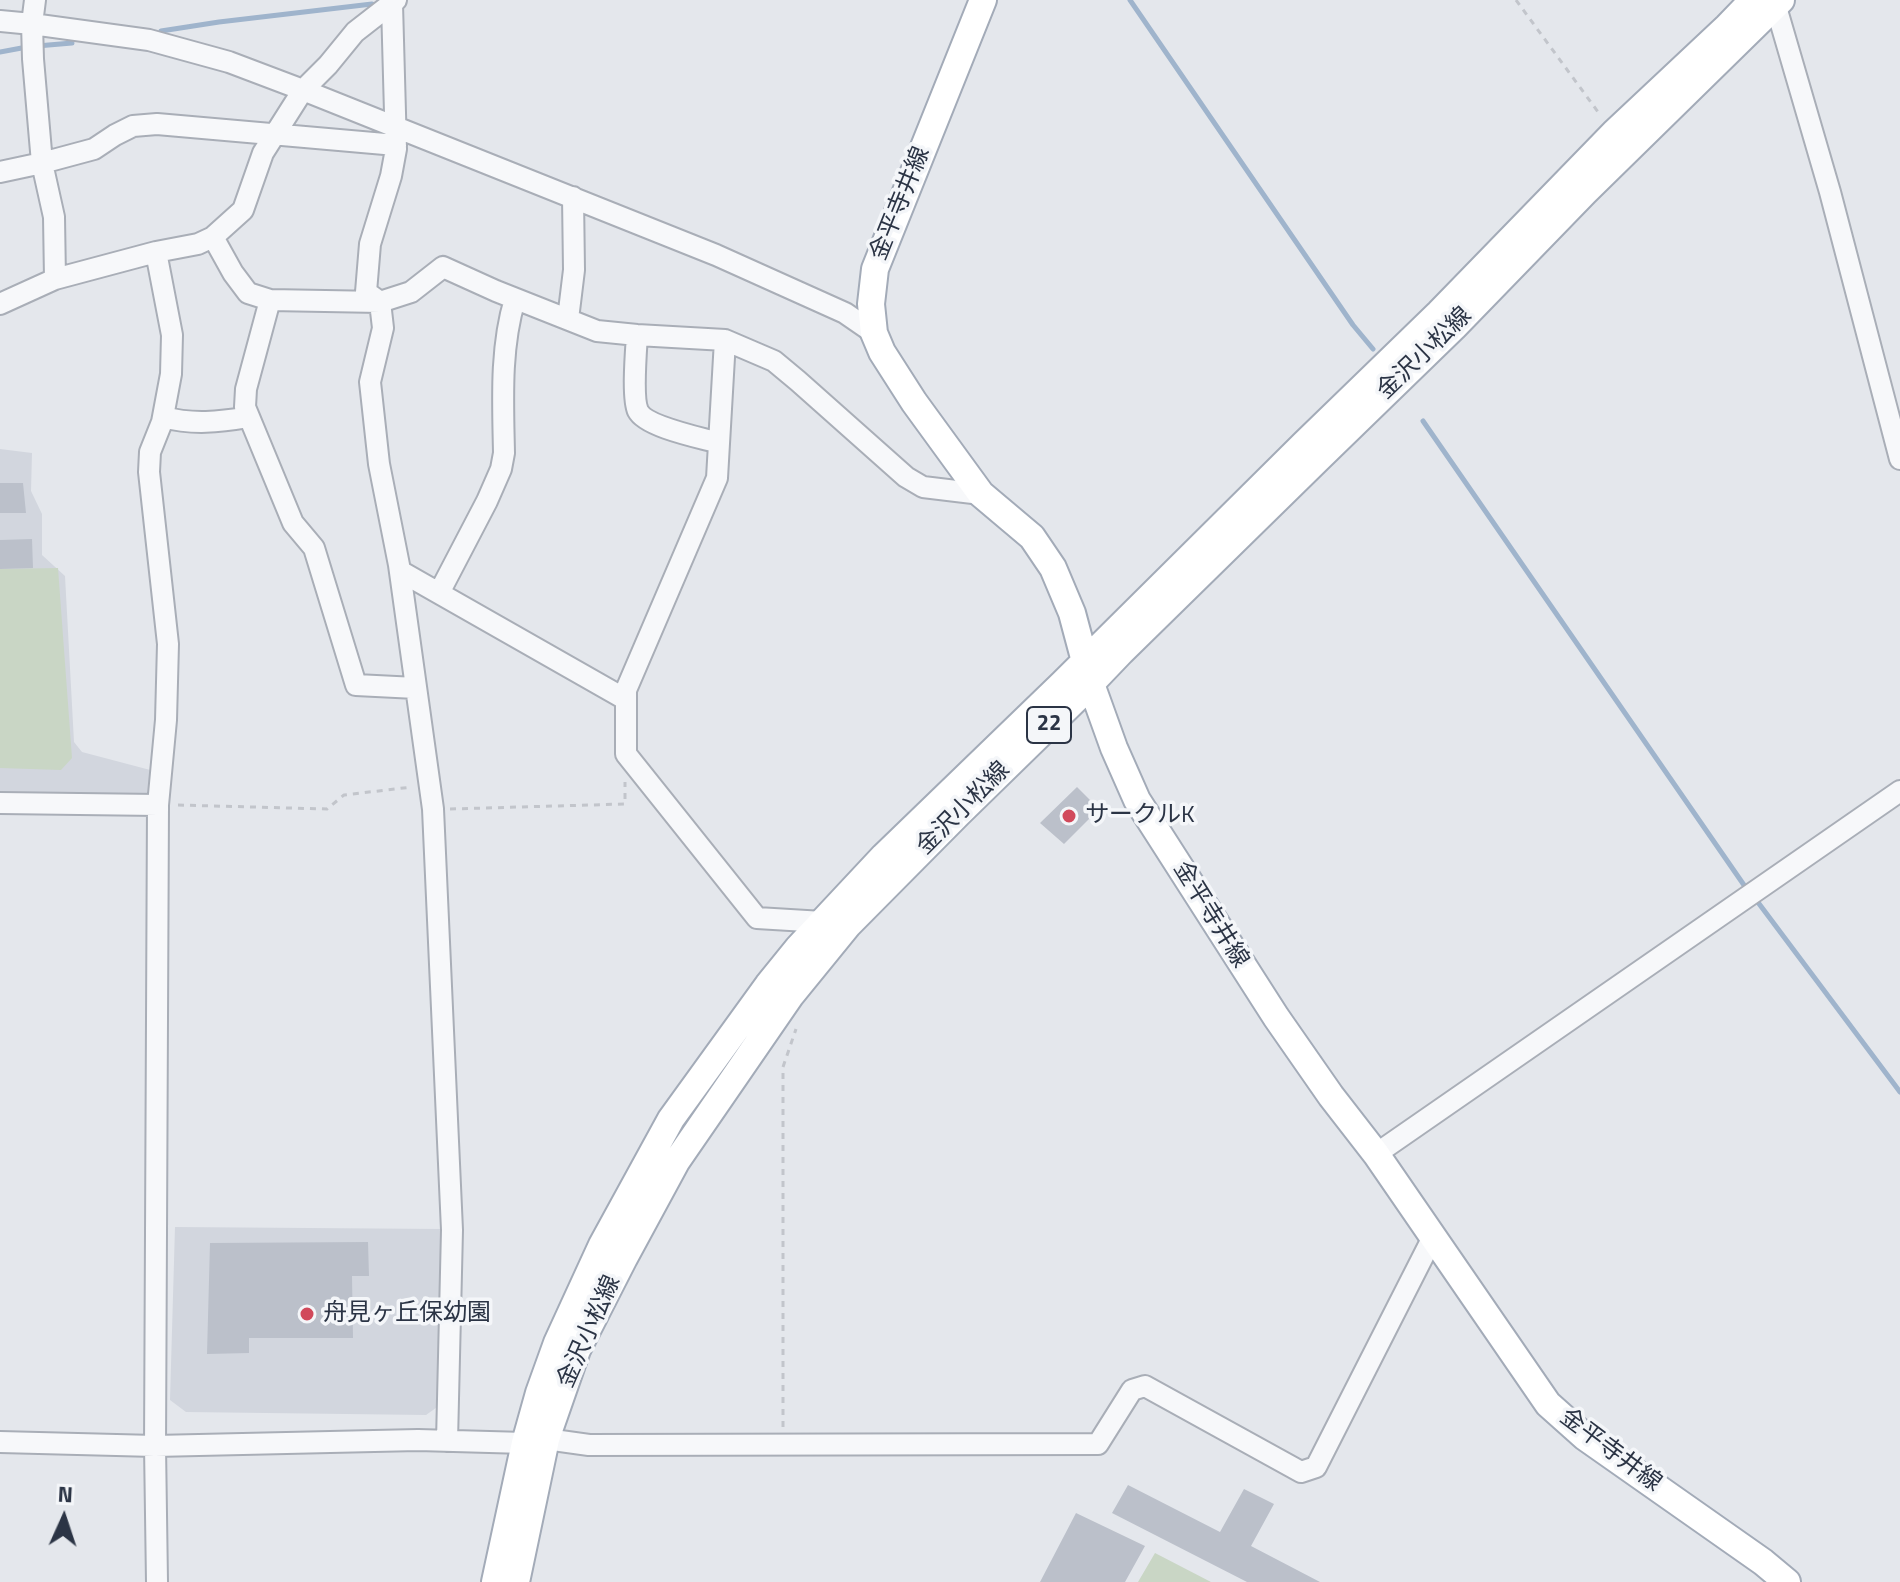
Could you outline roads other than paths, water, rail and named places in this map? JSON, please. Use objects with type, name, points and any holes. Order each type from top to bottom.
[{"type":"main road","name":"金平寺井線","points":[[983,0],[875,269],[871,304],[874,333],[882,352],[981,494],[1032,537],[1053,568],[1072,613],[1088,673],[1114,748],[1137,800],[1276,1017],[1376,1154],[1548,1404],[1585,1437],[1787,1582]]},
{"type":"main road","name":"金沢小松線","points":[[495,1582],[536,1441],[577,1350],[676,1162],[791,995],[848,925],[958,814],[1315,433],[1439,313],[1614,133],[1727,27],[1771,1]]},
{"type":"main road","name":"金沢小松線","points":[[516,1582],[536,1441],[539,1393],[557,1343],[602,1245],[671,1119],[768,985],[798,948],[884,856],[1088,673],[1121,652],[1454,327],[1771,1]]},
{"type":"street","points":[[35,0],[33,40],[42,163],[54,217],[55,279]]},
{"type":"street","points":[[1771,1],[1830,192],[1900,459]]},
{"type":"street","points":[[0,304],[55,279],[198,244],[213,237],[243,210],[263,153],[303,90],[355,32],[394,2]]},
{"type":"street","points":[[394,2],[395,136],[391,176],[370,244],[366,292],[380,302],[383,328],[370,382],[379,464],[400,571],[433,809],[452,1230],[447,1441]]},
{"type":"street","points":[[0,21],[33,40],[149,40],[229,62],[303,90],[395,136],[573,197],[716,255],[845,313],[874,333]]},
{"type":"street","points":[[0,172],[94,149],[133,126],[157,124],[275,135],[395,136]]},
{"type":"street","points":[[568,319],[574,270],[573,197]]},
{"type":"street","points":[[213,237],[248,293],[270,300],[380,302],[411,292],[443,267],[597,331],[725,340],[774,361],[906,477],[923,487],[981,494]]},
{"type":"street","points":[[156,252],[172,335],[171,374],[163,417],[150,452],[149,472],[168,644],[166,720],[158,805],[157,1582]]},
{"type":"street","points":[[439,593],[501,469],[504,453],[505,348],[515,299]]},
{"type":"street","points":[[270,300],[246,389],[245,407],[293,523],[314,548],[356,685],[416,688]]},
{"type":"street","points":[[637,335],[635,380],[638,411],[649,422],[719,443]]},
{"type":"street","points":[[725,340],[717,478],[626,690],[626,754],[757,918],[823,922]]},
{"type":"street","points":[[163,417],[211,423],[249,417]]},
{"type":"street","points":[[400,571],[625,699]]},
{"type":"street","points":[[1376,1154],[1900,791]]},
{"type":"street","points":[[0,803],[158,805]]},
{"type":"street","points":[[0,1442],[155,1446],[402,1440],[536,1441],[589,1445],[1098,1444],[1132,1390],[1145,1386],[1301,1472],[1316,1467],[1433,1237]]},
{"type":"waterway","points":[[1130,0],[1353,325],[1373,349]]},
{"type":"waterway","points":[[161,31],[372,4]]},
{"type":"waterway","points":[[37,46],[72,43]]},
{"type":"waterway","points":[[0,52],[27,47]]},
{"type":"waterway","points":[[1423,421],[1746,888]]},
{"type":"waterway","points":[[1757,901],[1900,1092]]},
{"type":"place","name":"サークルK","points":[[1069,816]]},
{"type":"place","name":"舟見ヶ丘保幼園","points":[[307,1314]]}]
